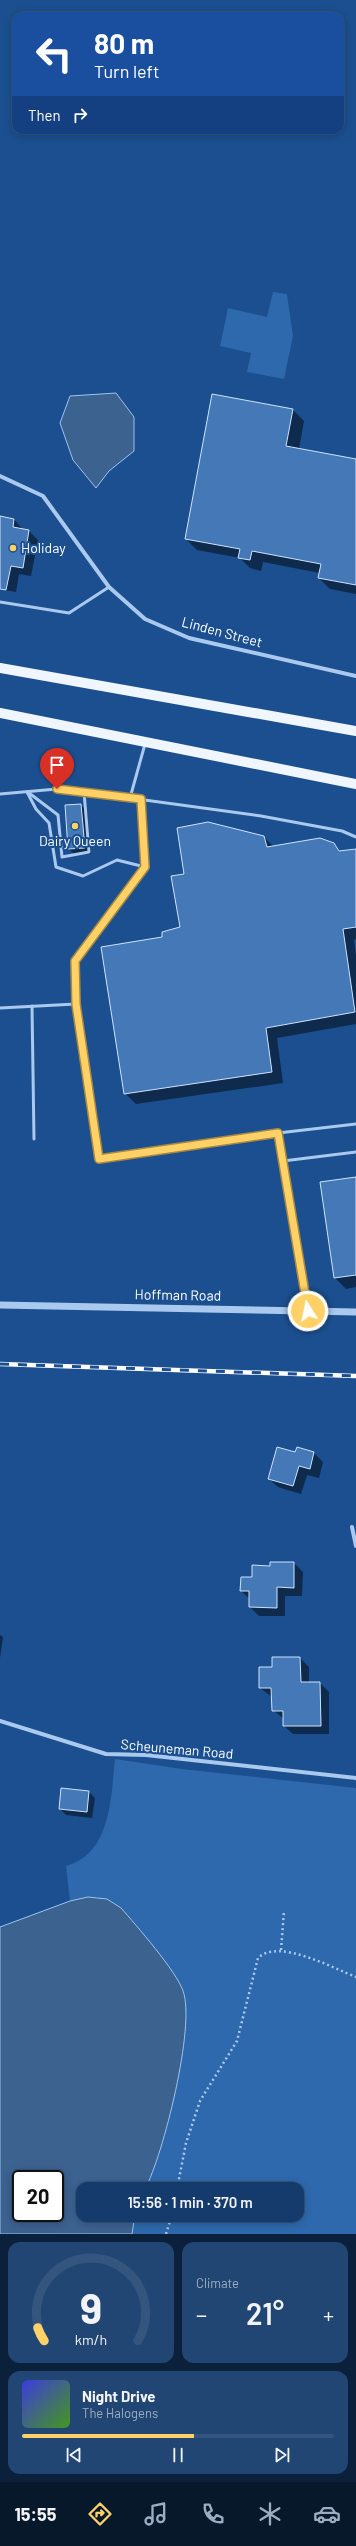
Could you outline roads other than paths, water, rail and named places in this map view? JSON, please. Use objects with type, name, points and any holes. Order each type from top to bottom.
[{"type":"main road","points":[[0,668],[356,731]]},
{"type":"main road","points":[[0,713],[356,784]]},
{"type":"street","name":"Linden Street","points":[[0,476],[43,496],[109,586],[145,619],[189,638],[356,676]]},
{"type":"street","name":"Hoffman Road","points":[[0,1305],[356,1312]]},
{"type":"street","points":[[352,1527],[356,1546]]},
{"type":"street","name":"Scheuneman Road","points":[[0,1721],[106,1754],[146,1755],[356,1778]]},
{"type":"lane","points":[[0,602],[69,613],[109,586]]},
{"type":"lane","points":[[130,798],[145,743]]},
{"type":"lane","points":[[0,794],[57,789],[84,792],[261,816],[342,831],[356,837]]},
{"type":"lane","points":[[27,792],[58,815],[62,857],[89,852],[84,792]]},
{"type":"lane","points":[[27,792],[36,809],[49,823],[56,867],[83,876],[117,860],[145,867]]},
{"type":"lane","points":[[141,799],[145,867],[75,961],[76,1004],[99,1159],[278,1133],[356,1124]]},
{"type":"lane","points":[[0,1008],[76,1004]]},
{"type":"lane","points":[[32,1006],[34,1139]]},
{"type":"lane","points":[[278,1133],[308,1311]]},
{"type":"lane","points":[[283,1162],[356,1152]]},
{"type":"railway","points":[[0,1364],[356,1376]]},
{"type":"place","name":"Holiday","points":[[13,548]]},
{"type":"place","name":"Dairy Queen","points":[[75,826]]}]
